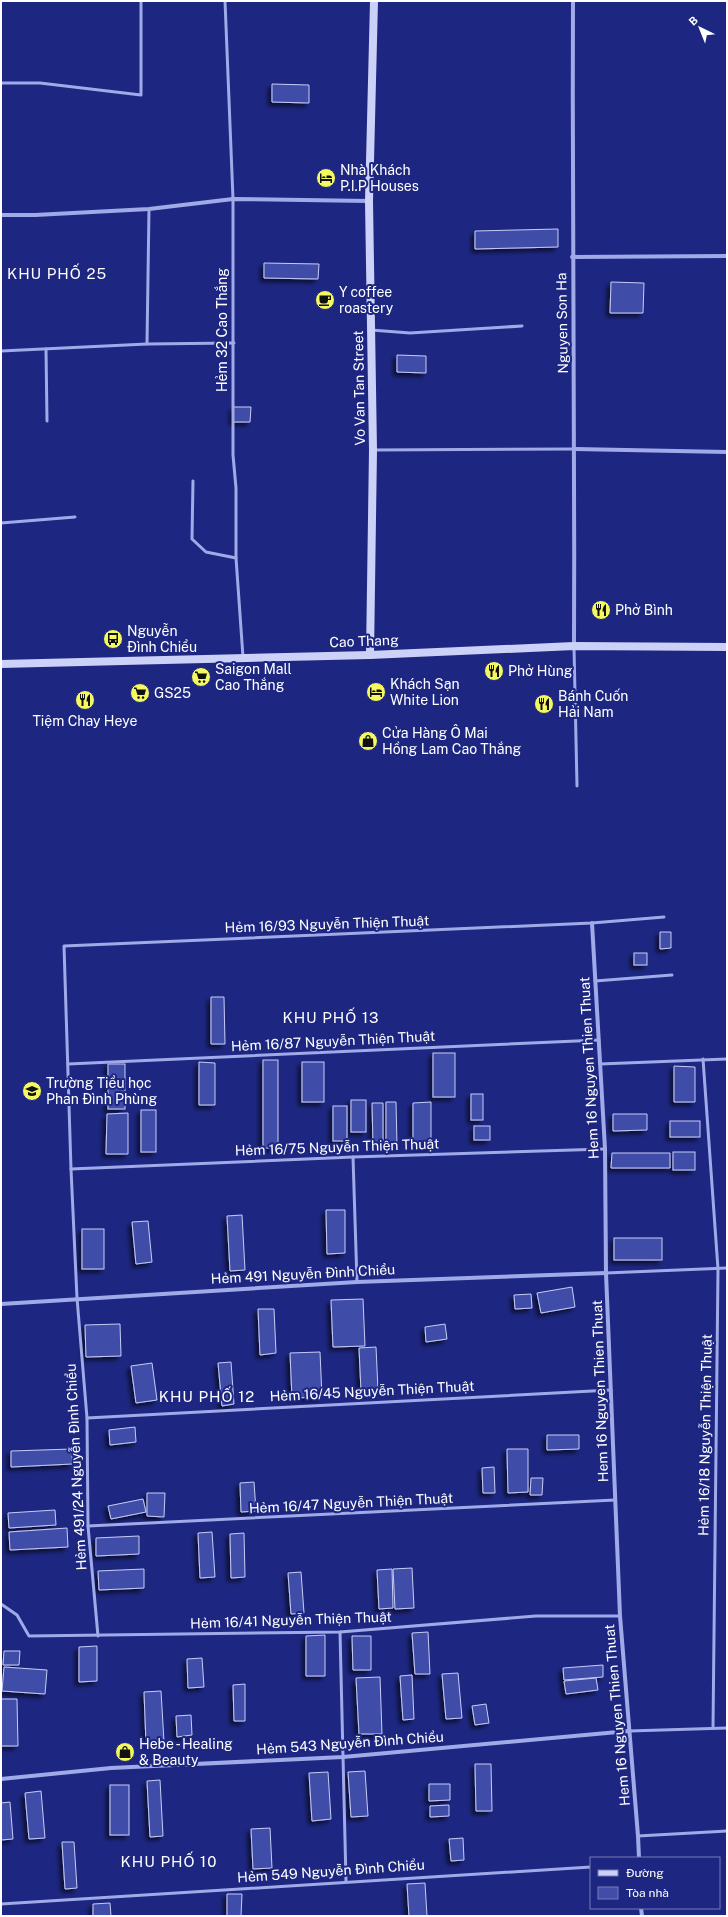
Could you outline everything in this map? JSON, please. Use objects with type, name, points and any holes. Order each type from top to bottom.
[{"type":"main road","name":"Vo Van Tan Street","points":[[370,655],[373,450],[369,201],[374,1]]},
{"type":"main road","name":"Cao Thang","points":[[1,664],[370,655],[574,646],[727,647]]},
{"type":"street","name":"Nguyen Son Ha","points":[[573,1],[572,257],[575,450],[574,646]]},
{"type":"street","points":[[1,215],[35,216],[149,209],[233,199],[369,201]]},
{"type":"street","points":[[572,257],[727,256]]},
{"type":"street","points":[[575,450],[727,452]]},
{"type":"street","name":"Hem 16 Nguyen Thien Thuat","points":[[592,923],[605,1149],[606,1273],[620,1616],[639,1857]]},
{"type":"street","name":"Hẻm 491 Nguyễn Ðình Chiểu","points":[[1,1304],[77,1298],[357,1282],[606,1273]]},
{"type":"street","name":"Hẻm 543 Nguyễn Ðình Chiểu","points":[[1,1779],[111,1768],[343,1757],[630,1731]]},
{"type":"lane","points":[[1,83],[40,83],[141,95],[141,1]]},
{"type":"lane","name":"Hẻm 32 Cao Thắng","points":[[225,1],[233,199],[233,455],[236,488],[236,558],[243,658]]},
{"type":"lane","points":[[147,344],[149,209]]},
{"type":"lane","points":[[371,330],[410,333],[522,326]]},
{"type":"lane","points":[[1,351],[147,344],[234,343]]},
{"type":"lane","points":[[46,349],[47,421]]},
{"type":"lane","points":[[373,450],[575,450]]},
{"type":"lane","points":[[193,481],[192,539],[206,552],[236,558]]},
{"type":"lane","points":[[1,523],[75,517]]},
{"type":"lane","points":[[574,646],[577,786]]},
{"type":"lane","name":"Hẻm 16/93 Nguyễn Thiện Thuật","points":[[64,946],[592,923],[664,917]]},
{"type":"lane","name":"Hẻm 491/24 Nguyễn Đình Chiểu","points":[[64,946],[71,1169],[77,1298],[87,1418],[88,1526],[98,1636]]},
{"type":"lane","points":[[595,980],[672,975]]},
{"type":"lane","name":"Hẻm 16/87 Nguyễn Thiện Thuật","points":[[68,1064],[599,1040]]},
{"type":"lane","points":[[600,1064],[727,1058]]},
{"type":"lane","name":"Hẻm 16/18 Nguyễn Thiện Thuật","points":[[703,1059],[718,1269],[713,1728]]},
{"type":"lane","name":"Hẻm 16/75 Nguyễn Thiện Thuật","points":[[71,1169],[353,1157],[605,1149]]},
{"type":"lane","points":[[353,1157],[357,1282]]},
{"type":"lane","points":[[606,1273],[727,1268]]},
{"type":"lane","name":"Hẻm 16/45 Nguyễn Thiện Thuật","points":[[87,1418],[611,1390]]},
{"type":"lane","name":"Hẻm 16/47 Nguyễn Thiện Thuật","points":[[88,1526],[615,1500]]},
{"type":"lane","name":"Hẻm 16/41 Nguyễn Thiện Thuật","points":[[1,1604],[17,1615],[29,1636],[340,1632],[536,1616],[620,1616]]},
{"type":"lane","points":[[340,1632],[346,1881]]},
{"type":"lane","points":[[630,1731],[727,1728]]},
{"type":"lane","points":[[638,1836],[727,1831]]},
{"type":"lane","name":"Hẻm 549 Nguyễn Ðình Chiểu","points":[[1,1904],[346,1881],[590,1867]]},
{"type":"building","points":[[272,84],[309,85],[309,103],[272,102]]},
{"type":"building","points":[[558,229],[558,247],[475,249],[475,231]]},
{"type":"building","points":[[264,263],[319,264],[318,279],[264,278]]},
{"type":"building","points":[[611,282],[644,283],[643,313],[610,313]]},
{"type":"building","points":[[397,355],[426,356],[426,373],[397,372]]},
{"type":"building","points":[[233,407],[251,407],[250,422],[233,422]]},
{"type":"building","points":[[660,932],[671,932],[671,948],[660,949]]},
{"type":"building","points":[[634,953],[647,953],[647,965],[634,965]]},
{"type":"building","points":[[211,997],[224,997],[225,1044],[211,1044]]},
{"type":"building","points":[[433,1053],[455,1053],[455,1097],[433,1097]]},
{"type":"building","points":[[263,1060],[278,1060],[278,1148],[263,1148]]},
{"type":"building","points":[[199,1062],[215,1063],[215,1105],[199,1105]]},
{"type":"building","points":[[302,1062],[324,1062],[324,1102],[302,1102]]},
{"type":"building","points":[[108,1064],[125,1064],[125,1109],[108,1109]]},
{"type":"building","points":[[674,1066],[695,1067],[695,1102],[674,1102]]},
{"type":"building","points":[[471,1094],[483,1094],[483,1120],[471,1120]]},
{"type":"building","points":[[351,1100],[366,1100],[366,1132],[351,1132]]},
{"type":"building","points":[[386,1102],[396,1102],[397,1146],[386,1146]]},
{"type":"building","points":[[431,1102],[431,1146],[413,1146],[413,1103]]},
{"type":"building","points":[[372,1103],[383,1103],[383,1145],[373,1145]]},
{"type":"building","points":[[333,1106],[347,1106],[347,1141],[333,1141]]},
{"type":"building","points":[[141,1110],[156,1110],[156,1152],[141,1152]]},
{"type":"building","points":[[128,1113],[128,1154],[106,1154],[107,1114]]},
{"type":"building","points":[[613,1114],[647,1114],[647,1130],[613,1131]]},
{"type":"building","points":[[670,1121],[700,1121],[700,1137],[670,1137]]},
{"type":"building","points":[[474,1126],[490,1126],[490,1140],[474,1140]]},
{"type":"building","points":[[673,1152],[695,1152],[695,1170],[673,1170]]},
{"type":"building","points":[[612,1153],[670,1153],[670,1168],[611,1168]]},
{"type":"building","points":[[326,1210],[345,1210],[345,1253],[327,1254]]},
{"type":"building","points":[[242,1215],[245,1270],[230,1271],[227,1216]]},
{"type":"building","points":[[148,1221],[152,1262],[136,1264],[132,1222]]},
{"type":"building","points":[[82,1229],[104,1229],[104,1269],[82,1269]]},
{"type":"building","points":[[614,1238],[662,1238],[662,1260],[614,1260]]},
{"type":"building","points":[[572,1287],[575,1307],[541,1313],[537,1293]]},
{"type":"building","points":[[531,1294],[532,1308],[515,1309],[514,1295]]},
{"type":"building","points":[[363,1299],[365,1346],[333,1347],[331,1300]]},
{"type":"building","points":[[258,1309],[274,1309],[276,1353],[260,1355]]},
{"type":"building","points":[[120,1324],[121,1356],[86,1357],[85,1325]]},
{"type":"building","points":[[445,1324],[447,1339],[426,1342],[425,1327]]},
{"type":"building","points":[[376,1347],[378,1390],[361,1391],[359,1348]]},
{"type":"building","points":[[320,1352],[322,1397],[292,1398],[290,1353]]},
{"type":"building","points":[[231,1362],[234,1404],[222,1406],[218,1363]]},
{"type":"building","points":[[152,1363],[157,1400],[136,1403],[131,1366]]},
{"type":"building","points":[[135,1427],[136,1442],[110,1445],[109,1430]]},
{"type":"building","points":[[547,1435],[579,1435],[579,1449],[547,1450]]},
{"type":"building","points":[[72,1449],[72,1464],[11,1467],[11,1451]]},
{"type":"building","points":[[507,1449],[528,1449],[528,1492],[508,1493]]},
{"type":"building","points":[[494,1467],[495,1493],[483,1493],[482,1468]]},
{"type":"building","points":[[531,1478],[543,1478],[542,1495],[530,1495]]},
{"type":"building","points":[[254,1482],[256,1511],[241,1512],[240,1483]]},
{"type":"building","points":[[147,1493],[165,1493],[164,1517],[147,1516]]},
{"type":"building","points":[[143,1499],[146,1512],[111,1519],[108,1506]]},
{"type":"building","points":[[55,1510],[56,1525],[9,1528],[8,1513]]},
{"type":"building","points":[[67,1528],[68,1547],[10,1550],[9,1532]]},
{"type":"building","points":[[212,1532],[215,1577],[200,1578],[198,1533]]},
{"type":"building","points":[[244,1533],[245,1577],[231,1578],[230,1534]]},
{"type":"building","points":[[139,1536],[139,1554],[96,1556],[96,1538]]},
{"type":"building","points":[[412,1568],[414,1608],[395,1609],[393,1569]]},
{"type":"building","points":[[144,1569],[144,1588],[99,1590],[98,1571]]},
{"type":"building","points":[[392,1569],[393,1608],[379,1609],[377,1570]]},
{"type":"building","points":[[301,1572],[304,1613],[291,1614],[288,1573]]},
{"type":"building","points":[[428,1632],[430,1674],[415,1674],[412,1633]]},
{"type":"building","points":[[325,1635],[325,1676],[306,1676],[306,1636]]},
{"type":"building","points":[[352,1636],[371,1636],[371,1670],[353,1670]]},
{"type":"building","points":[[97,1646],[97,1681],[79,1682],[79,1647]]},
{"type":"building","points":[[4,1651],[20,1651],[19,1665],[3,1665]]},
{"type":"building","points":[[202,1658],[204,1687],[188,1688],[187,1659]]},
{"type":"building","points":[[603,1665],[603,1677],[564,1680],[563,1668]]},
{"type":"building","points":[[4,1667],[47,1670],[45,1694],[2,1691]]},
{"type":"building","points":[[458,1673],[462,1718],[446,1719],[442,1674]]},
{"type":"building","points":[[412,1675],[414,1719],[403,1720],[400,1676]]},
{"type":"building","points":[[380,1677],[382,1734],[359,1734],[356,1678]]},
{"type":"building","points":[[596,1678],[598,1690],[566,1694],[564,1681]]},
{"type":"building","points":[[245,1684],[245,1721],[234,1721],[233,1685]]},
{"type":"building","points":[[161,1691],[164,1742],[146,1743],[144,1692]]},
{"type":"building","points":[[1,1699],[17,1699],[18,1746],[1,1746]]},
{"type":"building","points":[[486,1704],[489,1723],[475,1725],[472,1706]]},
{"type":"building","points":[[191,1715],[192,1735],[177,1737],[176,1716]]},
{"type":"building","points":[[475,1764],[491,1764],[492,1811],[476,1811]]},
{"type":"building","points":[[365,1771],[368,1816],[351,1817],[348,1772]]},
{"type":"building","points":[[328,1772],[331,1819],[312,1821],[309,1773]]},
{"type":"building","points":[[160,1780],[163,1836],[150,1837],[147,1781]]},
{"type":"building","points":[[429,1784],[450,1784],[450,1800],[429,1801]]},
{"type":"building","points":[[110,1785],[129,1785],[129,1835],[110,1835]]},
{"type":"building","points":[[41,1791],[45,1838],[29,1839],[25,1793]]},
{"type":"building","points":[[10,1802],[13,1839],[1,1840],[1,1803]]},
{"type":"building","points":[[449,1805],[449,1816],[430,1817],[430,1806]]},
{"type":"building","points":[[270,1828],[272,1868],[253,1869],[251,1829]]},
{"type":"building","points":[[463,1838],[464,1860],[451,1861],[449,1839]]},
{"type":"building","points":[[62,1842],[74,1842],[77,1888],[65,1889]]},
{"type":"building","points":[[425,1883],[427,1916],[409,1916],[407,1884]]},
{"type":"building","points":[[227,1894],[242,1894],[241,1916],[227,1916]]},
{"type":"building","points":[[110,1903],[111,1916],[93,1916],[93,1904]]},
{"type":"place","name":"Nhà Khách P.I.P Houses","points":[[326,178]]},
{"type":"place","name":"Y coffee roastery","points":[[325,300]]},
{"type":"place","name":"Phở Bình","points":[[601,610]]},
{"type":"place","name":"Nguyễn Đình Chiểu","points":[[113,639]]},
{"type":"place","name":"Phở Hùng","points":[[494,671]]},
{"type":"place","name":"Saigon Mall Cao Thắng","points":[[201,677]]},
{"type":"place","name":"Khách Sạn White Lion","points":[[376,692]]},
{"type":"place","name":"GS25","points":[[140,693]]},
{"type":"place","name":"Tiệm Chay Heye","points":[[85,700]]},
{"type":"place","name":"Bánh Cuốn Hải Nam","points":[[544,704]]},
{"type":"place","name":"Cửa Hàng Ô Mai Hồng Lam Cao Thắng","points":[[368,741]]},
{"type":"place","name":"Trường Tiểu học Phan Đình Phùng","points":[[32,1091]]},
{"type":"place","name":"Hebe - Healing & Beauty","points":[[125,1752]]},
{"type":"district","name":"KHU PHỐ 25","points":[[57,273]]},
{"type":"district","name":"KHU PHỐ 13","points":[[331,1017]]},
{"type":"district","name":"KHU PHỐ 12","points":[[207,1396]]},
{"type":"district","name":"KHU PHỐ 10","points":[[169,1861]]}]
